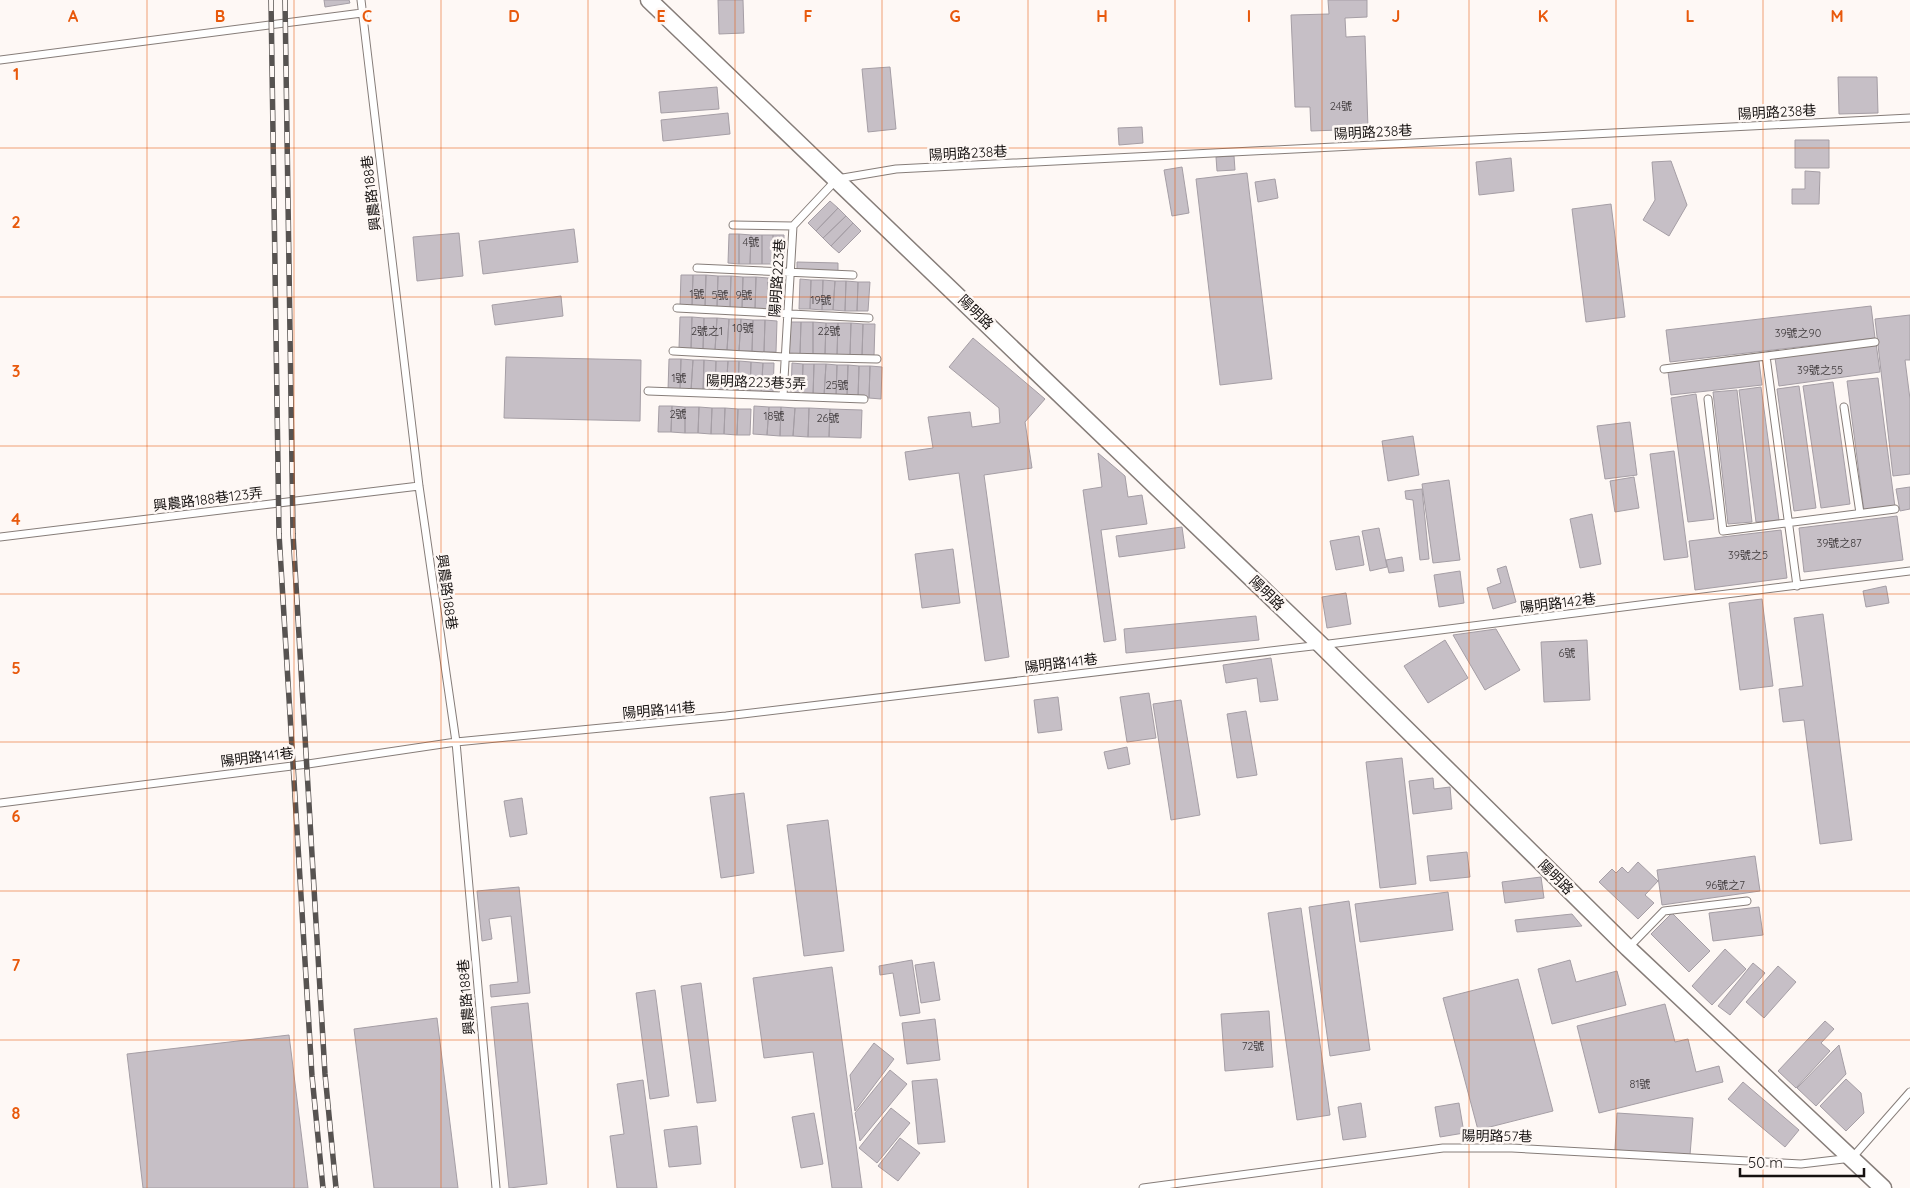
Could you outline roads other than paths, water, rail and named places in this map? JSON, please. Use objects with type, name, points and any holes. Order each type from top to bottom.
[{"type":"street","name":"陽明路","points":[[649,0],[1322,645],[1628,948],[1883,1188]]},
{"type":"lane","name":"興農路188巷","points":[[361,0],[419,486],[456,742],[496,1188]]},
{"type":"lane","points":[[0,60],[362,13]]},
{"type":"lane","name":"陽明路238巷","points":[[837,179],[896,169],[1910,118]]},
{"type":"lane","name":"陽明路223巷","points":[[783,396],[792,226],[837,179]]},
{"type":"lane","points":[[733,225],[792,226]]},
{"type":"lane","points":[[696,268],[853,275]]},
{"type":"lane","points":[[677,308],[869,318]]},
{"type":"lane","points":[[1664,369],[1875,342]]},
{"type":"lane","points":[[673,351],[784,357],[877,358]]},
{"type":"lane","points":[[1766,356],[1790,522],[1797,586]]},
{"type":"lane","name":"陽明路223巷3弄","points":[[648,391],[864,399]]},
{"type":"lane","points":[[1708,399],[1722,531],[1895,509]]},
{"type":"lane","points":[[1844,407],[1860,513]]},
{"type":"lane","name":"興農路188巷123弄","points":[[0,538],[419,486]]},
{"type":"lane","name":"陽明路142巷","points":[[1322,645],[1910,571]]},
{"type":"lane","name":"陽明路141巷","points":[[0,803],[308,764],[456,742],[726,716],[1322,645]]},
{"type":"lane","points":[[1628,948],[1664,911],[1746,901]]},
{"type":"lane","points":[[1852,1158],[1910,1092]]},
{"type":"lane","name":"陽明路57巷","points":[[1143,1188],[1443,1148],[1512,1148],[1801,1164],[1852,1158]]},
{"type":"railway","points":[[271,0],[279,534],[312,1076],[323,1188]]},
{"type":"railway","points":[[285,0],[293,534],[325,1074],[336,1188]]}]
